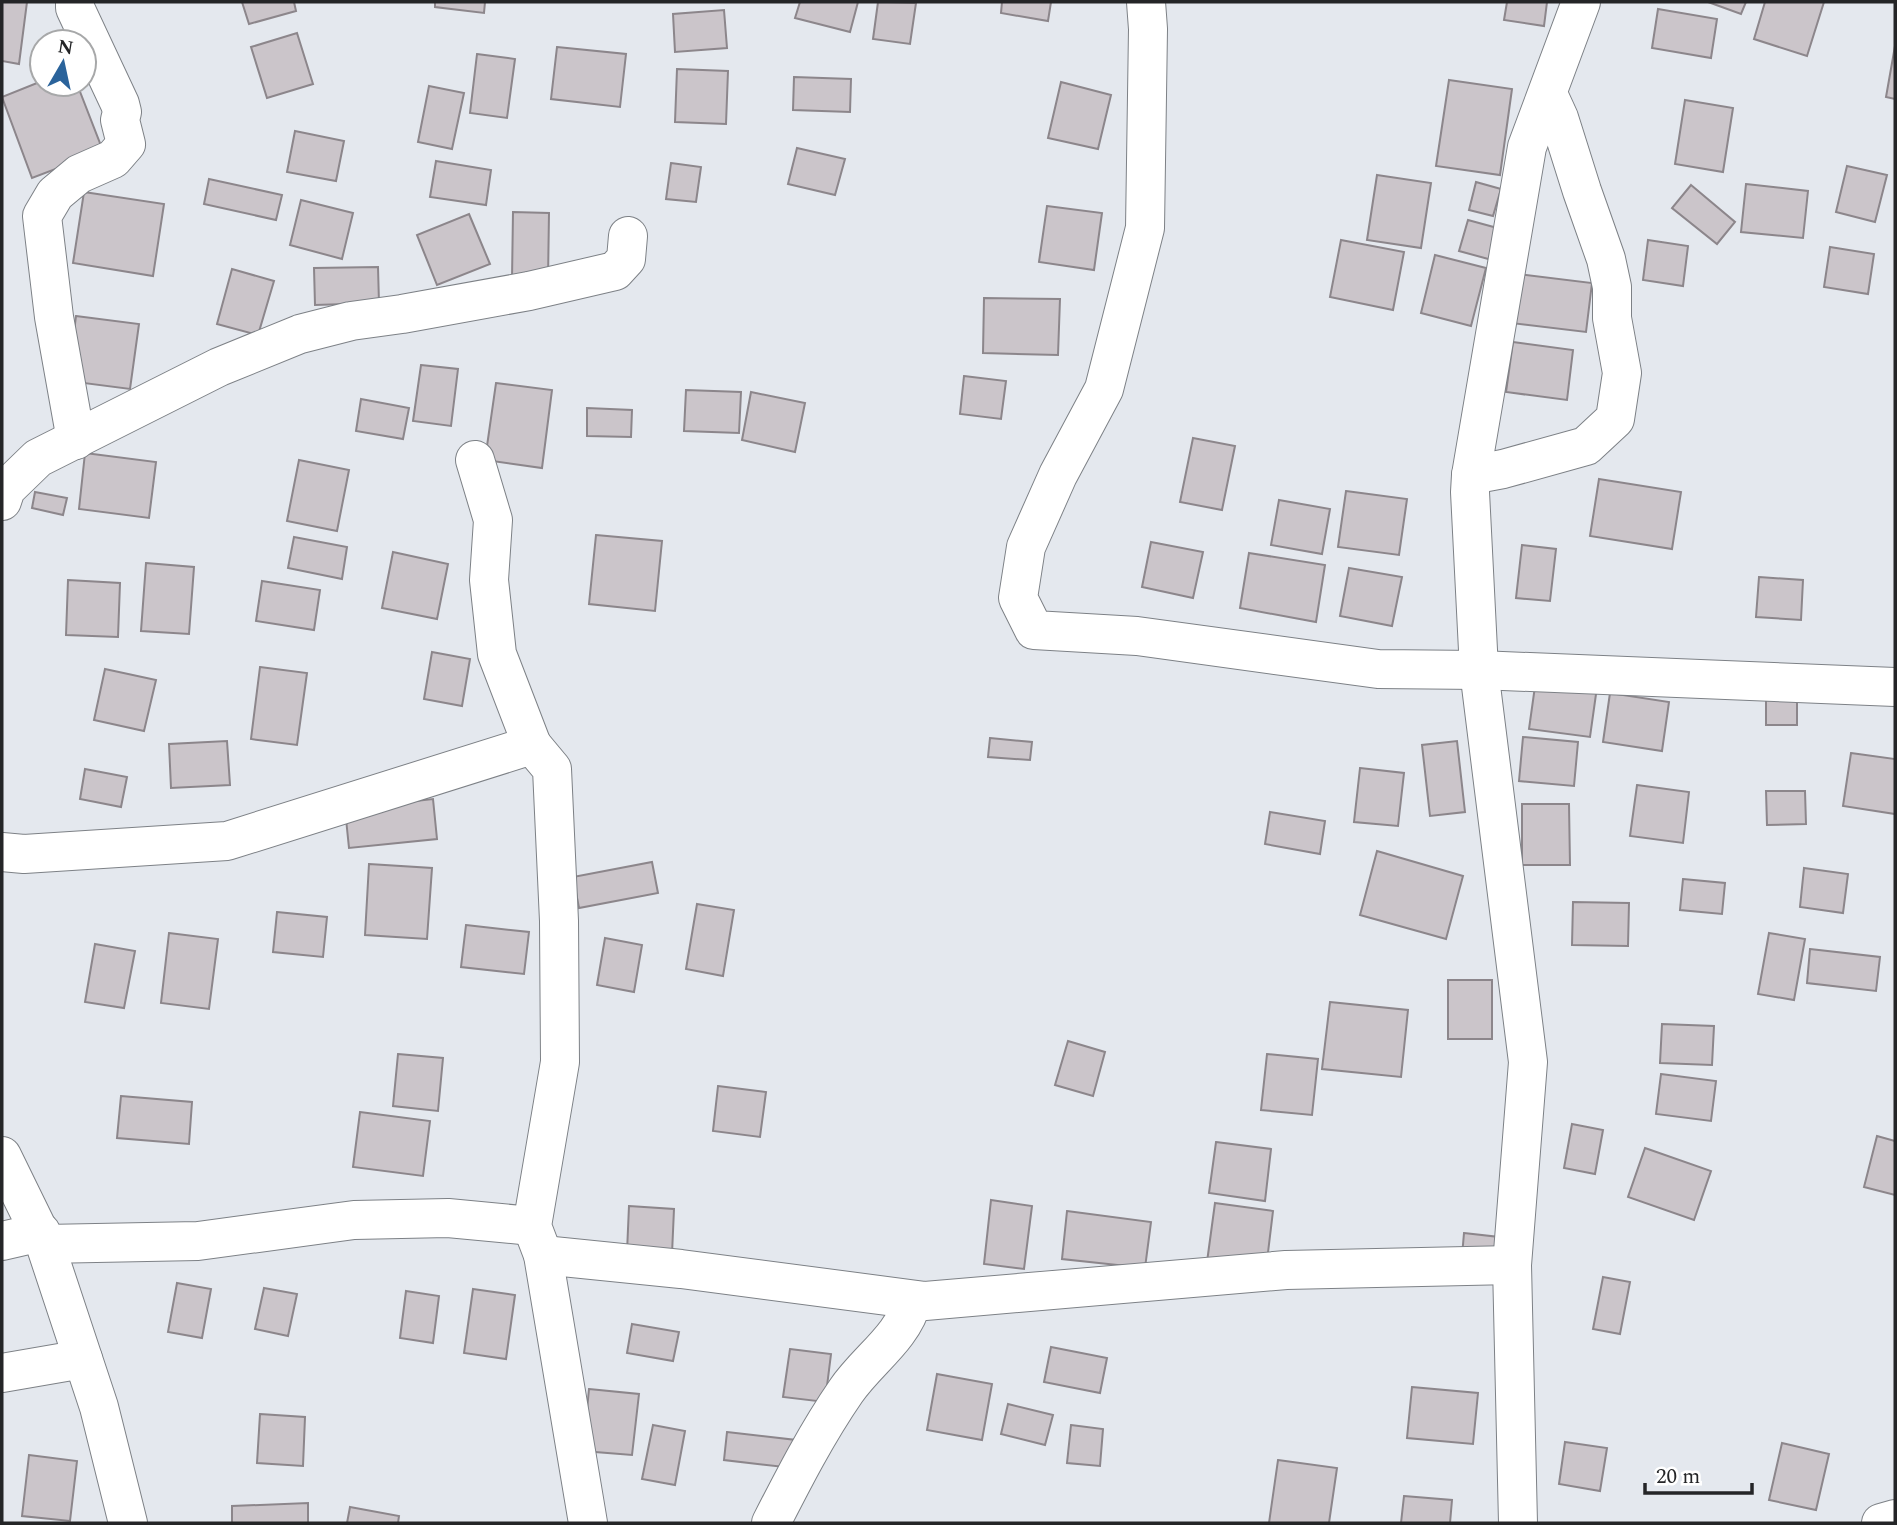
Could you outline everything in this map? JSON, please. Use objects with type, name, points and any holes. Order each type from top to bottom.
[{"type":"street","points":[[75,2],[75,8],[120,104],[120,120],[126,144],[113,159],[79,174],[55,194],[42,216],[54,317],[76,440]]},
{"type":"street","points":[[1146,2],[1145,228],[1104,389],[1058,475],[1026,547],[1017,598],[1034,630],[1137,636],[1378,669],[1479,670],[1895,687]]},
{"type":"street","points":[[1518,1523],[1512,1265],[1528,1062],[1479,670],[1470,492],[1527,147],[1581,2]]},
{"type":"street","points":[[1471,475],[1503,470],[1586,446],[1615,419],[1622,373],[1612,318],[1612,287],[1606,259],[1581,191],[1559,118],[1548,94]]},
{"type":"street","points":[[2,501],[6,489],[38,458],[219,367],[300,334],[351,321],[530,291],[615,271],[626,259],[628,236]]},
{"type":"street","points":[[475,460],[493,520],[489,580],[498,654],[532,745],[551,769],[559,921],[560,1062],[538,1240],[588,1523]]},
{"type":"street","points":[[2,852],[24,854],[227,841],[532,745]]},
{"type":"street","points":[[2,1156],[43,1238],[99,1407],[128,1523]]},
{"type":"street","points":[[2,1241],[43,1238],[198,1241],[354,1220],[448,1218],[538,1240],[681,1269],[925,1301],[1286,1270],[1512,1265]]},
{"type":"street","points":[[771,1523],[822,1427],[866,1365],[886,1348],[899,1332],[913,1300]]},
{"type":"street","points":[[2,1373],[83,1359]]},
{"type":"street","points":[[1881,1523],[1895,1519]]},
{"type":"building","points":[[2,2],[27,2],[19,64],[2,61]]},
{"type":"building","points":[[242,2],[294,2],[296,11],[249,24]]},
{"type":"building","points":[[435,2],[485,2],[484,13],[435,7]]},
{"type":"building","points":[[800,2],[858,2],[850,32],[795,18]]},
{"type":"building","points":[[878,2],[916,3],[910,44],[873,39]]},
{"type":"building","points":[[1002,2],[1051,2],[1048,21],[1001,13]]},
{"type":"building","points":[[1507,2],[1547,2],[1544,26],[1504,20]]},
{"type":"building","points":[[1708,2],[1746,2],[1741,14]]},
{"type":"building","points":[[1765,2],[1824,2],[1807,56],[1754,39]]},
{"type":"building","points":[[1658,9],[1717,19],[1711,58],[1652,48]]},
{"type":"building","points":[[724,10],[727,48],[675,52],[673,14]]},
{"type":"building","points":[[297,33],[313,84],[267,98],[251,47]]},
{"type":"building","points":[[1895,46],[1895,99],[1886,97]]},
{"type":"building","points":[[557,47],[626,54],[620,107],[551,99]]},
{"type":"building","points":[[477,54],[515,59],[507,118],[470,113]]},
{"type":"building","points":[[677,69],[728,71],[726,124],[675,122]]},
{"type":"building","points":[[794,77],[851,79],[850,112],[793,110]]},
{"type":"building","points":[[1449,80],[1512,89],[1500,175],[1436,166]]},
{"type":"building","points":[[1061,82],[1111,95],[1098,149],[1048,138]]},
{"type":"building","points":[[429,86],[464,93],[452,149],[418,142]]},
{"type":"building","points":[[28,87],[28,98],[82,98],[103,151],[32,178],[2,97]]},
{"type":"building","points":[[1685,100],[1733,108],[1723,172],[1675,164]]},
{"type":"building","points":[[295,131],[344,141],[336,181],[287,172]]},
{"type":"building","points":[[797,148],[845,159],[835,195],[788,184]]},
{"type":"building","points":[[436,161],[491,170],[486,205],[430,197]]},
{"type":"building","points":[[671,163],[701,167],[696,202],[666,199]]},
{"type":"building","points":[[1847,166],[1887,175],[1875,222],[1836,212]]},
{"type":"building","points":[[1377,175],[1431,183],[1421,248],[1367,240]]},
{"type":"building","points":[[209,179],[282,195],[276,220],[204,204]]},
{"type":"building","points":[[1476,182],[1501,189],[1493,216],[1469,210]]},
{"type":"building","points":[[1746,184],[1808,191],[1803,238],[1741,232]]},
{"type":"building","points":[[1691,185],[1735,222],[1717,244],[1672,208]]},
{"type":"building","points":[[84,192],[164,204],[153,276],[73,263]]},
{"type":"building","points":[[301,200],[353,213],[342,259],[290,245]]},
{"type":"building","points":[[1047,206],[1102,213],[1094,270],[1039,262]]},
{"type":"building","points":[[513,212],[549,213],[548,280],[512,279]]},
{"type":"building","points":[[469,214],[490,264],[437,285],[417,235]]},
{"type":"building","points":[[1468,220],[1501,229],[1492,260],[1459,251]]},
{"type":"building","points":[[1341,240],[1404,252],[1393,310],[1330,297]]},
{"type":"building","points":[[1648,240],[1688,246],[1683,286],[1643,280]]},
{"type":"building","points":[[1830,247],[1874,254],[1868,294],[1824,287]]},
{"type":"building","points":[[1435,255],[1486,268],[1471,326],[1421,313]]},
{"type":"building","points":[[378,267],[379,303],[315,305],[314,268]]},
{"type":"building","points":[[232,269],[274,281],[258,335],[217,324]]},
{"type":"building","points":[[1517,274],[1592,283],[1586,332],[1511,323]]},
{"type":"building","points":[[984,298],[1060,299],[1058,355],[983,353]]},
{"type":"building","points":[[76,316],[139,324],[130,389],[68,381]]},
{"type":"building","points":[[1513,342],[1573,350],[1567,400],[1506,392]]},
{"type":"building","points":[[421,365],[458,369],[451,426],[413,421]]},
{"type":"building","points":[[964,376],[1006,381],[1001,419],[960,414]]},
{"type":"building","points":[[496,383],[552,390],[542,468],[485,460]]},
{"type":"building","points":[[686,390],[741,392],[739,433],[684,431]]},
{"type":"building","points":[[751,392],[805,403],[795,452],[742,440]]},
{"type":"building","points":[[361,399],[409,408],[403,439],[356,431]]},
{"type":"building","points":[[587,408],[632,410],[631,437],[587,436]]},
{"type":"building","points":[[1193,438],[1235,446],[1222,510],[1180,502]]},
{"type":"building","points":[[85,453],[156,462],[149,518],[79,509]]},
{"type":"building","points":[[299,460],[349,470],[337,531],[287,521]]},
{"type":"building","points":[[1599,479],[1681,492],[1672,549],[1590,536]]},
{"type":"building","points":[[1346,491],[1407,499],[1399,555],[1338,547]]},
{"type":"building","points":[[35,492],[67,498],[63,515],[32,508]]},
{"type":"building","points":[[1279,500],[1330,509],[1322,554],[1271,545]]},
{"type":"building","points":[[596,535],[662,541],[655,611],[589,604]]},
{"type":"building","points":[[294,537],[347,547],[342,579],[288,568]]},
{"type":"building","points":[[1151,542],[1203,552],[1193,598],[1142,587]]},
{"type":"building","points":[[1522,545],[1556,549],[1550,601],[1516,598]]},
{"type":"building","points":[[393,552],[448,564],[437,619],[382,608]]},
{"type":"building","points":[[1249,553],[1325,565],[1316,622],[1240,608]]},
{"type":"building","points":[[146,563],[194,567],[189,634],[141,631]]},
{"type":"building","points":[[1349,568],[1402,577],[1392,626],[1340,616]]},
{"type":"building","points":[[1759,577],[1803,580],[1801,620],[1756,617]]},
{"type":"building","points":[[68,580],[120,583],[118,637],[66,635]]},
{"type":"building","points":[[262,581],[320,590],[314,630],[256,621]]},
{"type":"building","points":[[432,652],[470,659],[462,706],[424,699]]},
{"type":"building","points":[[260,667],[307,673],[297,745],[251,739]]},
{"type":"building","points":[[105,669],[156,680],[144,731],[94,720]]},
{"type":"building","points":[[1536,679],[1597,687],[1590,737],[1529,729]]},
{"type":"building","points":[[1766,688],[1797,689],[1797,725],[1766,725]]},
{"type":"building","points":[[1610,693],[1669,702],[1662,751],[1603,742]]},
{"type":"building","points":[[1523,737],[1578,742],[1574,786],[1519,781]]},
{"type":"building","points":[[990,738],[1032,742],[1030,760],[988,757]]},
{"type":"building","points":[[227,741],[230,785],[171,788],[169,744]]},
{"type":"building","points":[[1457,741],[1465,812],[1430,816],[1422,745]]},
{"type":"building","points":[[1851,753],[1895,759],[1895,814],[1843,806]]},
{"type":"building","points":[[1360,768],[1404,773],[1398,826],[1354,822]]},
{"type":"building","points":[[85,769],[127,777],[121,807],[80,799]]},
{"type":"building","points":[[1637,785],[1689,792],[1683,843],[1630,836]]},
{"type":"building","points":[[1766,791],[1805,791],[1806,824],[1767,825]]},
{"type":"building","points":[[433,799],[437,839],[349,848],[345,809]]},
{"type":"building","points":[[1522,804],[1569,804],[1570,865],[1522,865]]},
{"type":"building","points":[[1270,812],[1325,821],[1320,854],[1265,844]]},
{"type":"building","points":[[1377,851],[1463,876],[1446,939],[1360,915]]},
{"type":"building","points":[[652,862],[658,893],[579,908],[573,877]]},
{"type":"building","points":[[369,864],[432,868],[427,939],[365,935]]},
{"type":"building","points":[[1804,868],[1848,874],[1843,913],[1800,907]]},
{"type":"building","points":[[1683,879],[1725,883],[1722,914],[1680,910]]},
{"type":"building","points":[[1573,902],[1629,903],[1628,946],[1572,945]]},
{"type":"building","points":[[697,904],[734,910],[723,976],[686,969]]},
{"type":"building","points":[[277,912],[327,917],[323,957],[273,952]]},
{"type":"building","points":[[466,925],[529,932],[524,974],[461,967]]},
{"type":"building","points":[[169,933],[218,939],[209,1009],[161,1003]]},
{"type":"building","points":[[1769,933],[1805,939],[1794,1000],[1758,994]]},
{"type":"building","points":[[605,938],[642,945],[634,992],[597,985]]},
{"type":"building","points":[[95,944],[135,951],[124,1008],[85,1002]]},
{"type":"building","points":[[1810,949],[1880,957],[1876,991],[1807,983]]},
{"type":"building","points":[[1448,980],[1492,980],[1492,1039],[1448,1039]]},
{"type":"building","points":[[1330,1002],[1408,1010],[1401,1077],[1322,1069]]},
{"type":"building","points":[[1662,1024],[1714,1026],[1712,1065],[1660,1063]]},
{"type":"building","points":[[1068,1041],[1105,1052],[1093,1096],[1055,1085]]},
{"type":"building","points":[[398,1054],[443,1058],[438,1111],[393,1106]]},
{"type":"building","points":[[1267,1054],[1318,1059],[1312,1115],[1261,1110]]},
{"type":"building","points":[[1661,1074],[1716,1081],[1711,1121],[1656,1114]]},
{"type":"building","points":[[718,1086],[766,1092],[760,1137],[713,1131]]},
{"type":"building","points":[[121,1096],[192,1102],[189,1144],[117,1138]]},
{"type":"building","points":[[360,1112],[430,1121],[423,1176],[353,1167]]},
{"type":"building","points":[[1572,1124],[1603,1130],[1595,1174],[1564,1168]]},
{"type":"building","points":[[1877,1136],[1895,1141],[1895,1195],[1864,1187]]},
{"type":"building","points":[[1216,1142],[1271,1149],[1265,1201],[1209,1193]]},
{"type":"building","points":[[1645,1148],[1711,1171],[1694,1220],[1628,1197]]},
{"type":"building","points":[[991,1200],[1032,1206],[1024,1269],[984,1264]]},
{"type":"building","points":[[1215,1203],[1273,1211],[1266,1269],[1207,1262]]},
{"type":"building","points":[[629,1206],[674,1209],[672,1254],[627,1252]]},
{"type":"building","points":[[1067,1211],[1151,1222],[1145,1268],[1062,1259]]},
{"type":"building","points":[[1464,1233],[1499,1237],[1497,1260],[1462,1256]]},
{"type":"building","points":[[1603,1277],[1630,1282],[1620,1334],[1593,1329]]},
{"type":"building","points":[[177,1283],[211,1289],[202,1338],[168,1332]]},
{"type":"building","points":[[264,1288],[297,1294],[288,1336],[255,1329]]},
{"type":"building","points":[[473,1289],[515,1295],[506,1359],[464,1353]]},
{"type":"building","points":[[406,1291],[439,1296],[433,1343],[400,1338]]},
{"type":"building","points":[[632,1324],[679,1332],[673,1361],[627,1353]]},
{"type":"building","points":[[1051,1347],[1107,1358],[1100,1393],[1044,1382]]},
{"type":"building","points":[[790,1349],[831,1354],[825,1402],[783,1397]]},
{"type":"building","points":[[937,1374],[992,1384],[982,1440],[927,1430]]},
{"type":"building","points":[[1412,1387],[1478,1393],[1473,1444],[1407,1438]]},
{"type":"building","points":[[589,1389],[639,1394],[632,1455],[583,1451]]},
{"type":"building","points":[[1008,1404],[1053,1415],[1045,1445],[1001,1434]]},
{"type":"building","points":[[260,1414],[305,1417],[303,1466],[257,1463]]},
{"type":"building","points":[[653,1425],[685,1431],[675,1485],[642,1479]]},
{"type":"building","points":[[1071,1425],[1103,1429],[1100,1466],[1067,1463]]},
{"type":"building","points":[[727,1432],[796,1440],[793,1468],[724,1460]]},
{"type":"building","points":[[1565,1442],[1607,1448],[1600,1491],[1559,1484]]},
{"type":"building","points":[[1782,1443],[1829,1454],[1816,1510],[1769,1500]]},
{"type":"building","points":[[29,1455],[77,1461],[70,1521],[22,1516]]},
{"type":"building","points":[[1278,1460],[1337,1468],[1329,1523],[1269,1523]]},
{"type":"building","points":[[1404,1496],[1452,1500],[1450,1523],[1401,1523]]},
{"type":"building","points":[[308,1503],[308,1523],[232,1523],[232,1506]]},
{"type":"building","points":[[350,1507],[399,1516],[398,1523],[347,1523]]}]
